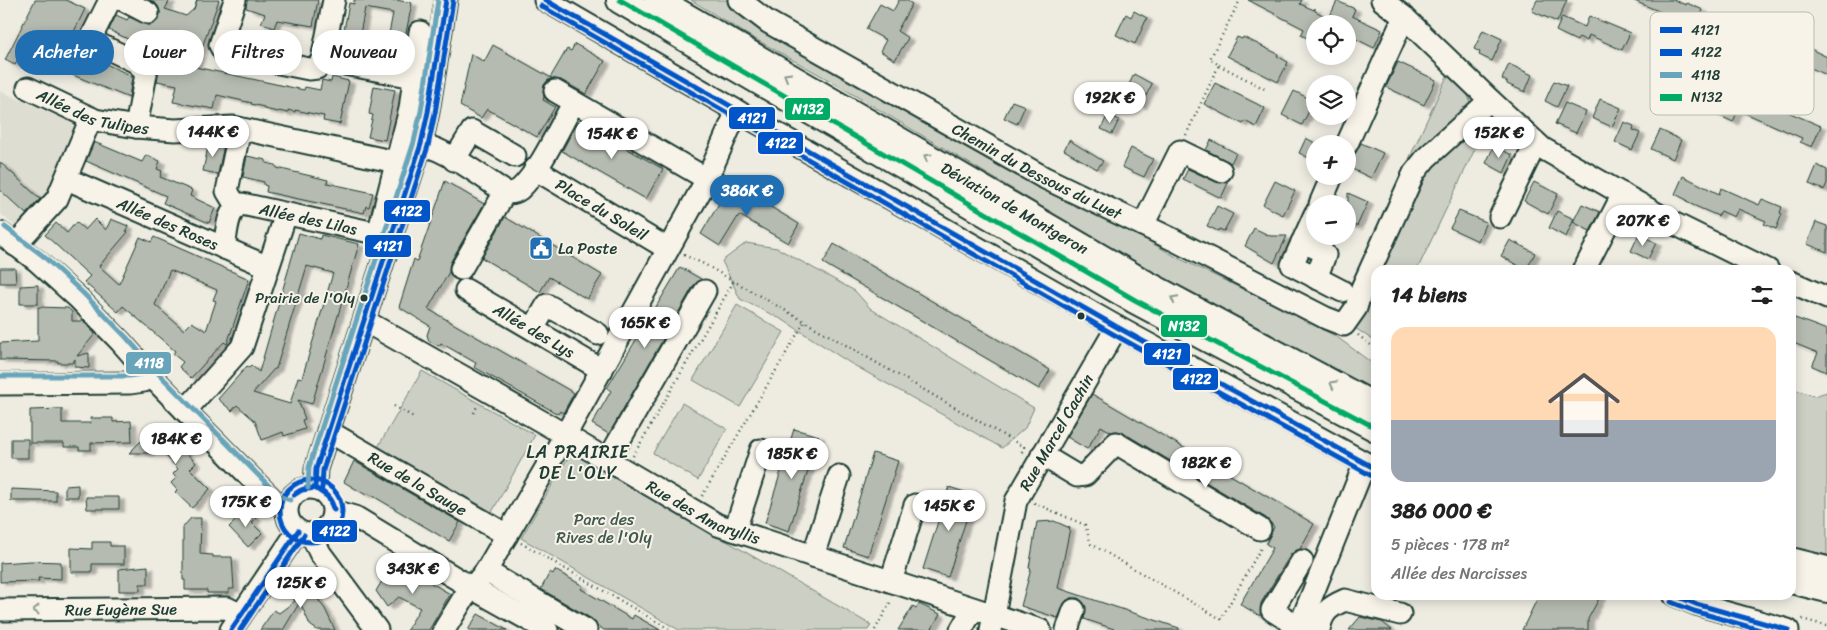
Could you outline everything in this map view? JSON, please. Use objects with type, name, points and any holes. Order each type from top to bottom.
[{"type":"main road","name":"Déviation de Montgeron","points":[[620,0],[1136,300],[1371,425]]},
{"type":"main road","name":"Déviation de Montgeron","points":[[658,0],[1144,283],[1371,404]]},
{"type":"main road","points":[[1796,562],[1827,570]]},
{"type":"main road","points":[[1796,581],[1827,589]]},
{"type":"street","points":[[110,0],[90,40],[138,63],[146,74],[136,127]]},
{"type":"street","points":[[122,0],[148,13]]},
{"type":"street","points":[[235,0],[220,45],[224,52],[312,69]]},
{"type":"street","points":[[328,30],[334,0]]},
{"type":"street","points":[[385,232],[420,144],[428,112],[446,0]]},
{"type":"street","points":[[545,0],[737,112],[1117,327],[1371,466],[1309,624]]},
{"type":"street","name":"Chemin du Dessous du Luet","points":[[739,0],[768,22],[1043,177],[1344,326]]},
{"type":"street","points":[[1382,0],[1404,17],[1542,148],[1673,223],[1758,265]]},
{"type":"street","points":[[1351,135],[1404,17]]},
{"type":"street","points":[[315,488],[316,469],[365,321],[385,232],[396,162],[410,110],[420,32]]},
{"type":"street","points":[[403,75],[414,77]]},
{"type":"street","name":"Allée des Tulipes","points":[[28,88],[91,118],[136,127],[175,130],[233,127],[396,162]]},
{"type":"street","points":[[555,91],[707,179]]},
{"type":"street","points":[[1372,265],[1414,173],[1426,158],[1490,100]]},
{"type":"street","points":[[420,144],[428,146],[454,160],[510,194],[519,190],[535,169],[574,102]]},
{"type":"street","points":[[444,630],[463,599],[486,571],[602,370],[707,179],[737,112]]},
{"type":"street","points":[[91,118],[57,199],[8,239],[37,261],[78,298],[151,376],[262,489],[276,502],[287,507]]},
{"type":"street","name":"Allée des Lilas","points":[[236,206],[227,192],[240,129]]},
{"type":"street","points":[[454,160],[472,131],[515,156]]},
{"type":"street","points":[[1500,217],[1536,143]]},
{"type":"street","points":[[1143,225],[1180,151],[1221,171]]},
{"type":"street","name":"Place du Soleil","points":[[535,169],[668,249]]},
{"type":"street","name":"Allée des Roses","points":[[67,179],[268,267]]},
{"type":"street","points":[[461,269],[505,192]]},
{"type":"street","points":[[1587,265],[1623,194]]},
{"type":"street","name":"Allée des Lilas","points":[[224,248],[231,212],[236,206],[242,204],[375,233],[385,232]]},
{"type":"street","points":[[185,411],[242,347],[286,214]]},
{"type":"street","points":[[1306,233],[1302,242],[1306,244]]},
{"type":"street","points":[[1310,245],[1322,250],[1325,255],[1316,278],[1342,291]]},
{"type":"street","points":[[1344,326],[1356,308],[1371,268]]},
{"type":"street","points":[[1796,284],[1827,298]]},
{"type":"street","name":"Allée des Lys","points":[[466,290],[602,370]]},
{"type":"street","points":[[616,465],[705,291]]},
{"type":"street","points":[[533,330],[547,305],[598,334]]},
{"type":"street","name":"Rue des Amaryllis","points":[[365,321],[718,525],[973,609],[993,623],[1040,630]]},
{"type":"street","name":"Rue Marcel Cachin","points":[[993,623],[1016,501],[1117,327]]},
{"type":"street","points":[[0,384],[130,383],[144,381],[151,376]]},
{"type":"street","name":"Rue de la Sauge","points":[[328,431],[507,535]]},
{"type":"street","points":[[1040,459],[1077,476],[1085,475],[1116,443],[1260,529]]},
{"type":"street","points":[[734,530],[760,450]]},
{"type":"street","points":[[813,556],[839,476]]},
{"type":"street","points":[[304,533],[320,533],[332,520],[333,503],[329,496],[315,488],[308,488],[294,494],[287,507],[289,520],[304,533],[377,630]]},
{"type":"street","points":[[896,583],[915,506]]},
{"type":"street","points":[[334,511],[355,517],[472,588],[547,630]]},
{"type":"street","points":[[236,622],[304,533]]},
{"type":"street","points":[[1302,561],[1272,610],[1309,624]]},
{"type":"street","points":[[486,571],[586,630]]},
{"type":"street","points":[[1309,624],[1330,607],[1345,600],[1400,614]]},
{"type":"street","points":[[1686,600],[1744,624],[1788,630]]},
{"type":"street","name":"Rue Eugène Sue","points":[[0,610],[227,608],[236,622]]},
{"type":"street","points":[[961,630],[973,609]]},
{"type":"street","points":[[1067,630],[1074,610]]},
{"type":"path","points":[[1240,0],[1210,59],[1265,89]]},
{"type":"path","points":[[1180,151],[1219,65]]},
{"type":"path","points":[[668,249],[704,264],[1024,447],[1020,454],[1040,459]]},
{"type":"path","points":[[616,465],[734,281]]},
{"type":"path","points":[[693,510],[805,322]]},
{"type":"path","points":[[1344,326],[1371,345]]},
{"type":"path","points":[[394,406],[415,418]]},
{"type":"path","points":[[1018,498],[1037,504],[1085,525],[1091,544],[1221,619],[1269,534],[1260,529]]},
{"type":"path","points":[[507,535],[671,630]]},
{"type":"path","points":[[875,630],[896,583]]},
{"type":"shaded area","points":[[0,91],[81,126],[52,198],[21,232],[0,213]]},
{"type":"green space","points":[[691,0],[731,0],[1178,258],[1337,337],[1371,362],[1371,389],[1162,278],[829,80],[748,35]]},
{"type":"green space","points":[[1448,74],[1466,90],[1470,101],[1464,110],[1409,159]]},
{"type":"green space","points":[[1489,112],[1494,117],[1487,124],[1419,265],[1380,265],[1424,170]]},
{"type":"green space","points":[[746,243],[777,248],[855,291],[871,309],[1034,408],[1025,428],[1002,448],[850,363],[783,320],[740,299],[722,261]]},
{"type":"green space","points":[[1371,287],[1371,339],[1355,328]]},
{"type":"green space","points":[[737,305],[784,332],[740,407],[693,380]]},
{"type":"green space","points":[[422,371],[535,435],[492,512],[378,447]]},
{"type":"green space","points":[[1796,390],[1814,396],[1827,392],[1827,555],[1796,548]]},
{"type":"green space","points":[[682,403],[727,429],[698,480],[653,453]]},
{"type":"green space","name":"Parc des Rives de l'Oly","points":[[572,451],[871,625],[868,630],[679,630],[521,538]]},
{"type":"building","points":[[35,0],[66,0],[85,9],[75,30],[20,30]]},
{"type":"building","points":[[150,0],[170,0],[165,9],[186,16],[194,9],[197,0],[219,0],[204,42],[204,30],[124,30],[124,37],[114,32],[114,30],[109,30],[116,15],[127,20],[129,17],[148,25],[155,23],[159,18],[158,6]]},
{"type":"building","points":[[247,0],[318,0],[313,26],[277,20],[274,28],[261,23],[265,14],[246,8]]},
{"type":"building","points":[[354,0],[396,0],[412,3],[407,30],[390,30],[393,13],[365,8],[361,30],[344,30],[349,3],[354,4]]},
{"type":"building","points":[[899,0],[906,0],[912,4],[897,31],[908,38],[895,60],[880,51],[886,40],[866,29],[880,4],[893,11]]},
{"type":"building","points":[[1248,0],[1302,0],[1300,4],[1314,10],[1315,8],[1315,11],[1323,15],[1306,15],[1306,38],[1301,35],[1304,29]]},
{"type":"building","points":[[1537,0],[1567,0],[1557,22],[1532,11]]},
{"type":"building","points":[[1632,0],[1674,0],[1703,10],[1702,12],[1661,12]]},
{"type":"building","points":[[1337,1],[1355,9],[1352,15],[1330,15]]},
{"type":"building","points":[[1134,11],[1147,18],[1135,44],[1116,35],[1126,14],[1131,17]]},
{"type":"building","points":[[1589,16],[1630,33],[1622,50],[1589,35],[1587,41],[1579,37],[1577,41],[1556,31],[1562,17],[1585,27]]},
{"type":"building","points":[[1356,18],[1382,30],[1374,48],[1356,39]]},
{"type":"building","points":[[1483,30],[1502,39],[1492,61],[1479,55],[1480,52],[1474,49]]},
{"type":"building","points":[[1237,37],[1242,39],[1243,37],[1278,54],[1277,56],[1288,62],[1278,82],[1227,56]]},
{"type":"building","points":[[15,40],[15,65],[5,60]]},
{"type":"building","points":[[575,44],[605,61],[586,94],[561,80],[550,78],[567,49],[571,51]]},
{"type":"building","points":[[493,45],[553,79],[548,80],[544,85],[543,100],[555,107],[537,137],[487,109],[481,118],[460,106],[471,54],[484,62]]},
{"type":"building","points":[[1814,51],[1827,57],[1827,75],[1814,69]]},
{"type":"building","points":[[1398,62],[1436,80],[1424,105],[1386,87]]},
{"type":"building","points":[[1509,64],[1532,75],[1525,92],[1507,84],[1502,79]]},
{"type":"building","points":[[114,68],[124,72],[124,75],[132,76],[129,98],[73,75],[114,75]]},
{"type":"building","points":[[204,69],[214,71],[214,75],[233,75],[304,90],[305,87],[320,90],[322,80],[331,82],[332,77],[349,81],[340,124],[323,121],[324,116],[295,110],[295,112],[288,110],[288,113],[278,112],[264,109],[264,107],[252,103],[217,95],[214,109],[173,102],[177,85],[157,81],[158,75],[204,75]]},
{"type":"building","points":[[1134,74],[1152,84],[1141,106],[1123,97]]},
{"type":"building","points":[[1554,81],[1567,86],[1557,107],[1545,101]]},
{"type":"building","points":[[1215,83],[1265,108],[1256,127],[1245,121],[1243,124],[1204,104]]},
{"type":"building","points":[[374,86],[395,90],[385,140],[368,137],[373,115],[369,114]]},
{"type":"building","points":[[1294,91],[1306,97],[1306,117],[1302,125],[1282,115]]},
{"type":"building","points":[[1600,99],[1621,108],[1612,127],[1592,118]]},
{"type":"building","points":[[1012,101],[1025,106],[1017,124],[1004,118]]},
{"type":"building","points":[[1565,103],[1586,112],[1576,133],[1555,124]]},
{"type":"building","points":[[1108,114],[1119,120],[1112,134],[1101,129]]},
{"type":"building","points":[[1718,115],[1736,115],[1733,122]]},
{"type":"building","points":[[1749,115],[1795,115],[1821,126],[1812,147],[1800,142],[1802,138]]},
{"type":"building","points":[[578,121],[663,169],[646,199],[562,151]]},
{"type":"building","points":[[1624,122],[1634,126],[1633,130],[1640,133],[1632,150],[1615,142]]},
{"type":"building","points":[[1660,130],[1681,140],[1673,159],[1651,149]]},
{"type":"building","points":[[1306,138],[1306,156],[1299,153]]},
{"type":"building","points":[[1069,140],[1103,161],[1097,169],[1064,150]]},
{"type":"building","points":[[1211,140],[1236,153],[1231,163],[1206,150]]},
{"type":"building","points":[[94,142],[142,162],[146,155],[160,161],[157,169],[162,171],[160,177],[192,190],[190,196],[215,208],[209,223],[163,203],[166,196],[86,161]]},
{"type":"building","points":[[209,142],[224,145],[218,174],[203,171]]},
{"type":"building","points":[[1361,143],[1383,153],[1371,178],[1356,171],[1356,152]]},
{"type":"building","points":[[1494,146],[1512,155],[1504,173],[1486,163]]},
{"type":"building","points":[[1131,148],[1153,159],[1144,177],[1122,167]]},
{"type":"building","points":[[247,156],[266,160],[266,163],[275,165],[277,168],[328,180],[327,183],[373,193],[369,207],[366,206],[364,213],[266,192],[267,186],[264,185],[264,182],[243,177]]},
{"type":"building","points":[[0,162],[40,199],[26,214],[0,190]]},
{"type":"building","points":[[1817,165],[1827,170],[1827,183],[1824,190],[1809,184]]},
{"type":"building","points":[[1188,169],[1216,182],[1228,183],[1221,198],[1183,179]]},
{"type":"building","points":[[1683,176],[1719,194],[1721,188],[1759,205],[1762,199],[1782,207],[1780,213],[1782,214],[1776,229],[1764,224],[1766,221],[1738,209],[1734,217],[1721,211],[1718,216],[1686,202],[1687,200],[1675,194]]},
{"type":"building","points":[[445,181],[484,204],[450,263],[449,272],[428,309],[574,393],[563,413],[560,411],[558,414],[474,367],[476,363],[441,343],[439,346],[429,341],[427,335],[430,326],[399,307],[414,259],[417,261]]},
{"type":"building","points":[[1275,181],[1295,191],[1283,215],[1263,205]]},
{"type":"building","points":[[1534,182],[1558,194],[1548,214],[1524,201]]},
{"type":"building","points":[[731,183],[799,224],[788,243],[739,215],[720,246],[701,234]]},
{"type":"building","points":[[1356,197],[1368,202],[1356,226]]},
{"type":"building","points":[[1582,204],[1600,212],[1590,231],[1573,222]]},
{"type":"building","points":[[1217,206],[1233,214],[1224,231],[1219,229],[1218,231],[1207,226]]},
{"type":"building","points":[[1459,211],[1486,222],[1478,241],[1450,228]]},
{"type":"building","points":[[1557,211],[1574,219],[1566,237],[1549,228]]},
{"type":"building","points":[[505,217],[602,275],[587,299],[549,277],[540,292],[482,258]]},
{"type":"building","points":[[95,219],[106,230],[111,219],[128,226],[126,231],[128,232],[99,266],[119,284],[140,237],[151,242],[154,237],[249,279],[227,344],[224,342],[191,378],[179,367],[183,362],[173,354],[175,351],[123,306],[118,312],[84,282],[90,276],[45,235],[56,223],[67,233],[76,222],[85,230]],"holes":[[[170,270],[217,290],[213,300],[216,301],[206,331],[192,322],[184,330],[155,305]]]},
{"type":"building","points":[[1816,222],[1827,226],[1827,252],[1807,244]]},
{"type":"building","points":[[1254,228],[1270,236],[1287,236],[1274,263],[1245,246]]},
{"type":"building","points":[[299,233],[320,239],[321,235],[359,244],[312,404],[298,400],[305,419],[302,420],[305,429],[284,436],[283,432],[262,440],[255,421],[237,405],[232,411],[218,399],[247,366],[251,365],[259,372]],"holes":[[[307,266],[333,273],[302,378],[298,377],[290,404],[253,393],[276,369]]]},
{"type":"building","points":[[1639,234],[1656,243],[1648,259],[1631,251]]},
{"type":"building","points":[[1510,240],[1535,253],[1529,265],[1517,265],[1501,256]]},
{"type":"building","points":[[834,244],[1050,370],[1039,389],[823,263]]},
{"type":"building","points":[[680,267],[701,279],[694,285],[609,434],[592,424],[611,391],[607,388]]},
{"type":"building","points":[[0,268],[15,268],[16,283],[0,283]]},
{"type":"building","points":[[38,285],[38,304],[20,304],[20,286]]},
{"type":"building","points":[[38,307],[68,308],[72,312],[72,321],[83,321],[95,334],[77,356],[89,353],[89,368],[75,367],[75,359],[72,363],[0,360],[0,343],[38,341]]},
{"type":"building","points":[[1796,318],[1827,330],[1827,372],[1812,366],[1818,353],[1796,344]]},
{"type":"building","points":[[1092,394],[1314,524],[1300,549],[1291,554],[1261,603],[1260,616],[1240,604],[1273,548],[1266,544],[1274,527],[1271,523],[1266,518],[1122,432],[1111,432],[1101,426],[1087,449],[1067,437]]},
{"type":"building","points":[[62,409],[62,423],[91,423],[90,418],[113,418],[113,422],[131,421],[132,442],[91,443],[91,450],[79,450],[79,447],[64,447],[64,443],[30,443],[30,410]]},
{"type":"building","points":[[159,423],[176,439],[174,440],[196,463],[190,469],[210,489],[192,508],[175,492],[177,490],[171,483],[176,478],[173,474],[178,469],[149,438],[149,453],[129,453]]},
{"type":"building","points":[[794,429],[819,436],[789,531],[765,523]]},
{"type":"building","points":[[11,439],[28,439],[28,458],[11,458]]},
{"type":"building","points":[[873,453],[898,461],[868,556],[844,548]]},
{"type":"building","points":[[354,461],[460,522],[449,541],[368,493],[366,495],[344,482]]},
{"type":"building","points":[[78,485],[78,497],[65,497],[65,486]]},
{"type":"building","points":[[949,487],[974,495],[948,577],[923,569]]},
{"type":"building","points":[[11,489],[56,491],[56,501],[11,501]]},
{"type":"building","points":[[86,497],[119,497],[119,509],[87,509]]},
{"type":"building","points":[[247,509],[256,518],[252,523],[262,533],[248,547],[229,527]]},
{"type":"building","points":[[191,518],[201,518],[200,554],[213,555],[213,557],[232,557],[234,589],[229,589],[229,593],[185,590],[185,580],[183,580],[183,527]]},
{"type":"building","points":[[1054,521],[1070,528],[1058,588],[1179,628],[1179,630],[1117,630],[1084,619],[1086,607],[1078,598],[1071,598],[1066,601],[1058,618],[1021,606],[1031,569],[1029,568],[1037,522]]},
{"type":"building","points":[[92,542],[110,542],[110,546],[124,546],[124,564],[92,564],[92,572],[71,572],[71,548],[92,549]]},
{"type":"building","points":[[394,561],[450,594],[429,630],[407,630],[420,608],[399,597],[387,607],[376,591]]},
{"type":"building","points":[[61,562],[61,579],[38,578],[39,581],[0,582],[0,563]]},
{"type":"building","points":[[148,566],[148,584],[140,584],[140,591],[119,591],[119,569]]},
{"type":"building","points":[[555,570],[583,586],[581,589],[632,619],[634,615],[660,630],[604,630],[592,619],[541,589],[550,572],[553,574]]},
{"type":"building","points":[[300,575],[325,609],[335,630],[317,630],[310,625],[300,602],[283,630],[260,630],[274,610],[279,613],[295,601],[285,587]]},
{"type":"building","points":[[1537,600],[1598,600],[1588,619],[1588,630],[1522,630]]},
{"type":"building","points":[[919,604],[940,614],[931,630],[898,630],[913,606],[916,608]]},
{"type":"building","points":[[478,614],[507,630],[468,630]]},
{"type":"building","points":[[1360,617],[1382,622],[1392,630],[1349,630]]},
{"type":"transit line","name":"4118","points":[[308,488],[309,467],[414,142],[421,111],[438,0]]},
{"type":"transit line","name":"4121","points":[[315,488],[316,469],[421,144],[446,0]]},
{"type":"transit line","name":"4121","points":[[545,0],[1117,327],[1371,466]]},
{"type":"transit line","name":"N132","points":[[620,0],[1135,300],[1371,425]]},
{"type":"transit line","name":"4122","points":[[322,488],[323,470],[428,146],[453,1]]},
{"type":"transit line","name":"4122","points":[[541,6],[1113,334],[1371,475]]},
{"type":"transit line","name":"4118","points":[[5,227],[42,255],[83,293],[156,371],[279,496],[290,500]]},
{"type":"transit line","name":"4118","points":[[0,376],[129,376],[141,374],[147,370]]},
{"type":"transit line","name":"4122","points":[[311,480],[328,485],[333,489],[337,494],[342,511],[337,528],[333,533],[328,537],[311,542],[294,537],[289,533],[285,528],[280,511],[285,494],[289,489],[294,485],[311,480]]},
{"type":"transit line","name":"4121","points":[[294,495],[306,488],[318,490],[329,498],[334,510]]},
{"type":"transit line","name":"4121","points":[[294,495],[302,490],[315,488],[328,497],[334,510]]},
{"type":"transit line","name":"4121","points":[[231,630],[298,531]]},
{"type":"transit line","name":"4122","points":[[240,630],[304,535]]},
{"type":"transit line","name":"4121","points":[[1686,600],[1788,630]]},
{"type":"transit line","name":"4122","points":[[1671,602],[1694,611],[1760,630]]},
{"type":"place","name":"La Poste","points":[[541,248]]},
{"type":"place","name":"Prairie de l'Oly","points":[[364,298]]},
{"type":"district","name":"LA PRAIRIE DE L'OLY","points":[[578,462]]}]
